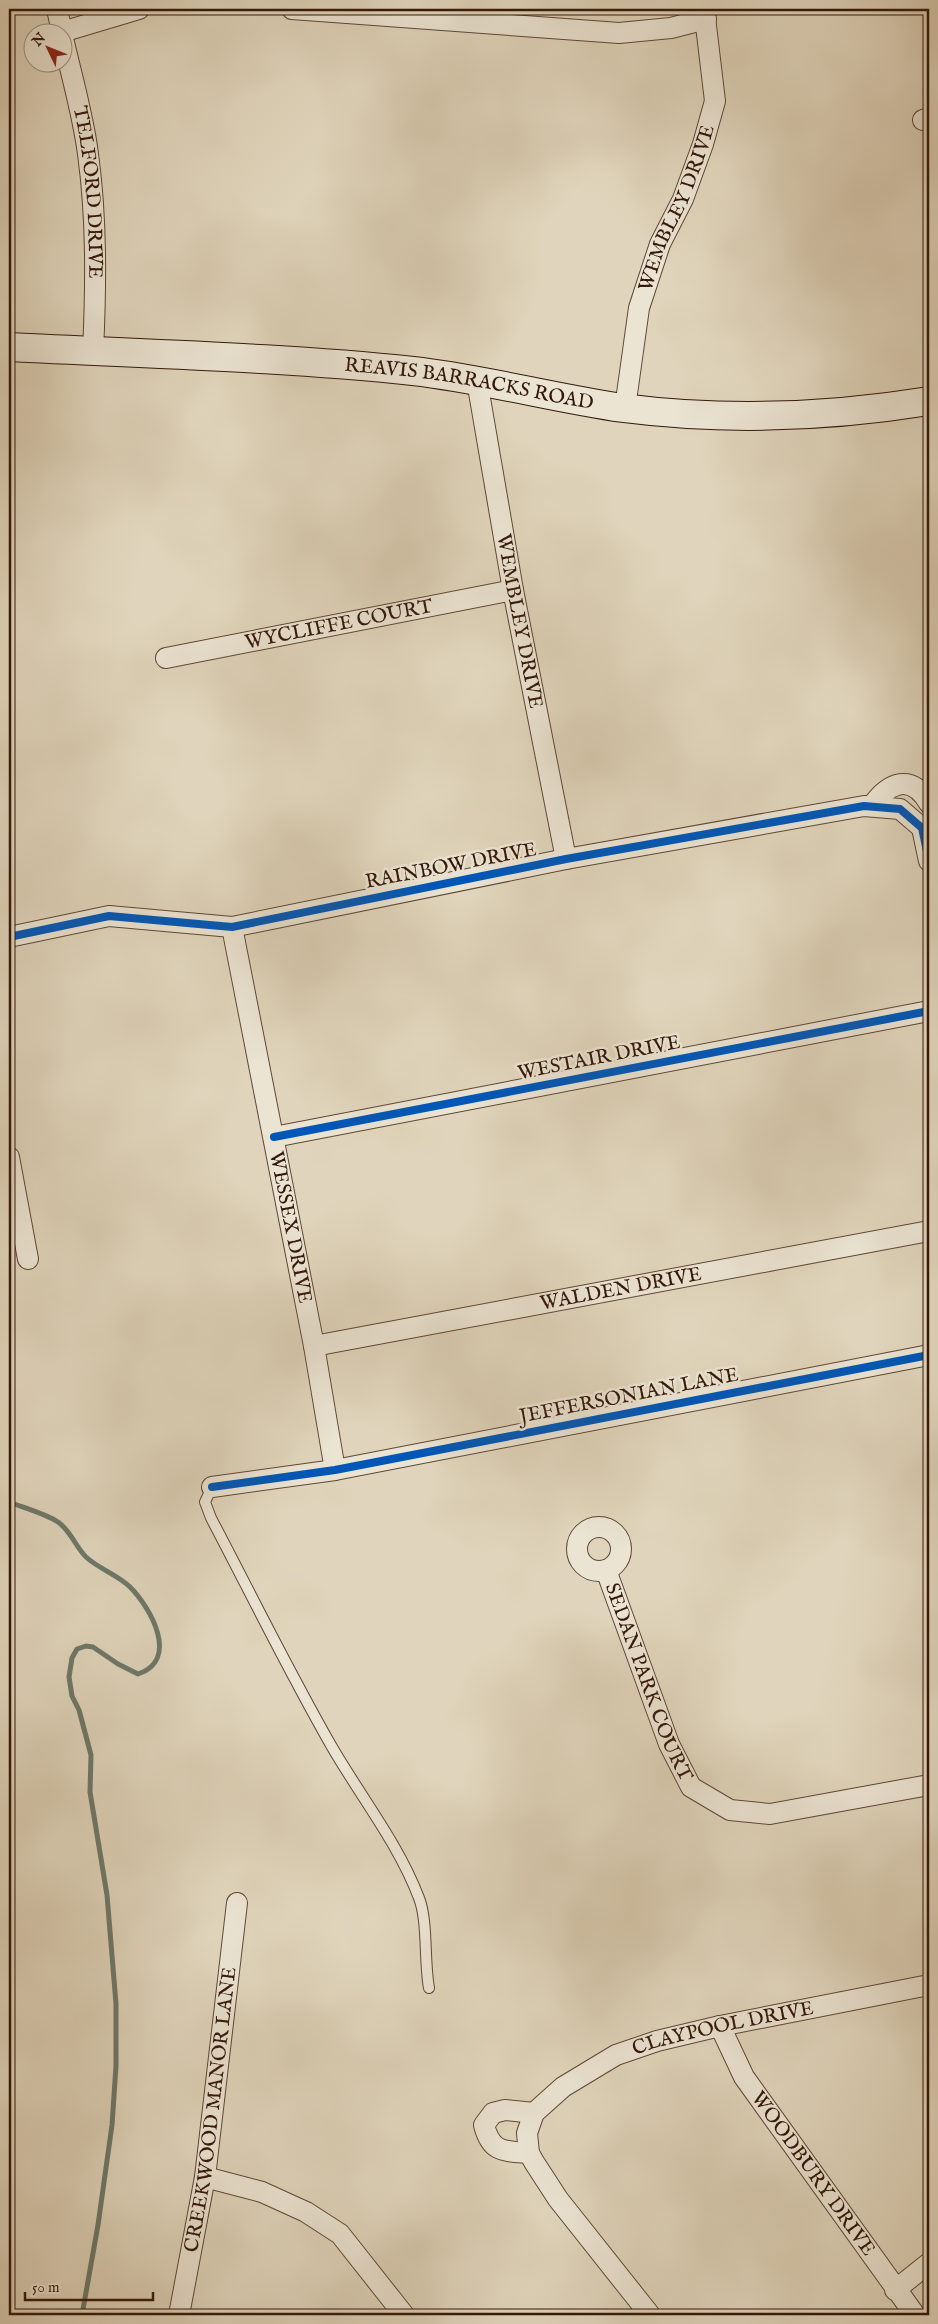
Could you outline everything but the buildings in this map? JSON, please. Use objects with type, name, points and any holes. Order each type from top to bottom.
[{"type":"main road","name":"REAVIS BARRACKS ROAD","points":[[9,348],[347,365],[476,381],[625,408],[718,414],[808,414],[865,410],[929,401]]},
{"type":"street","name":"TELFORD DRIVE","points":[[57,9],[60,22]]},
{"type":"street","points":[[72,30],[139,9]]},
{"type":"street","points":[[292,9],[618,33],[671,28],[705,14]]},
{"type":"street","name":"WEMBLEY DRIVE","points":[[625,408],[639,308],[660,244],[683,199],[697,162],[715,100],[705,14]]},
{"type":"street","name":"TELFORD DRIVE","points":[[71,72],[88,151],[94,206],[96,295],[92,352]]},
{"type":"street","name":"WEMBLEY DRIVE","points":[[476,381],[513,590],[566,859]]},
{"type":"street","name":"WYCLIFFE COURT","points":[[166,658],[513,590]]},
{"type":"street","points":[[872,806],[886,790],[896,784],[904,783],[924,794],[929,803]]},
{"type":"street","name":"RAINBOW DRIVE","points":[[9,937],[109,916],[232,927],[566,859],[864,806],[900,809],[922,828]]},
{"type":"street","points":[[929,807],[922,828],[929,861]]},
{"type":"street","name":"WESSEX DRIVE","points":[[232,927],[314,1346],[335,1470]]},
{"type":"street","name":"WESTAIR DRIVE","points":[[274,1137],[929,1010]]},
{"type":"street","points":[[9,1158],[28,1259]]},
{"type":"street","name":"WALDEN DRIVE","points":[[314,1346],[929,1231]]},
{"type":"street","name":"JEFFERSONIAN LANE","points":[[212,1488],[335,1470],[929,1355]]},
{"type":"street","name":"SEDAN PARK COURT","points":[[606,1570],[669,1744],[691,1787],[730,1810],[770,1814],[929,1785]]},
{"type":"street","name":"CREEKWOOD MANOR LANE","points":[[179,2315],[205,2177],[236,1903]]},
{"type":"street","name":"CLAYPOOL DRIVE","points":[[534,2113],[563,2087],[616,2055],[657,2041],[720,2026],[929,1985]]},
{"type":"street","name":"WOODBURY DRIVE","points":[[720,2026],[744,2078],[915,2315]]},
{"type":"street","points":[[529,2152],[499,2150],[488,2138],[484,2125],[493,2112],[505,2110],[534,2113],[527,2133],[529,2152],[558,2200],[650,2315]]},
{"type":"street","points":[[205,2177],[262,2192],[306,2212],[340,2234],[404,2315]]},
{"type":"street","points":[[896,2290],[929,2262]]},
{"type":"lane","points":[[212,1488],[205,1502],[211,1518],[316,1718],[380,1822],[406,1869],[420,1900],[424,1929],[425,1966],[429,1988]]},
{"type":"waterway","points":[[9,1502],[40,1513],[58,1522],[86,1557],[130,1587],[146,1607],[158,1633],[159,1646],[157,1657],[151,1667],[138,1674],[118,1664],[93,1647],[86,1646],[77,1649],[72,1658],[69,1677],[72,1696],[79,1710],[91,1755],[90,1792],[107,1895],[116,2004],[116,2066],[112,2125],[98,2225],[82,2315]]},
{"type":"cycle path","points":[[9,937],[109,916],[232,927],[566,859],[864,806],[900,809],[922,828],[929,861]]},
{"type":"cycle path","points":[[274,1137],[929,1011]]},
{"type":"cycle path","points":[[212,1487],[335,1470],[929,1355]]}]
